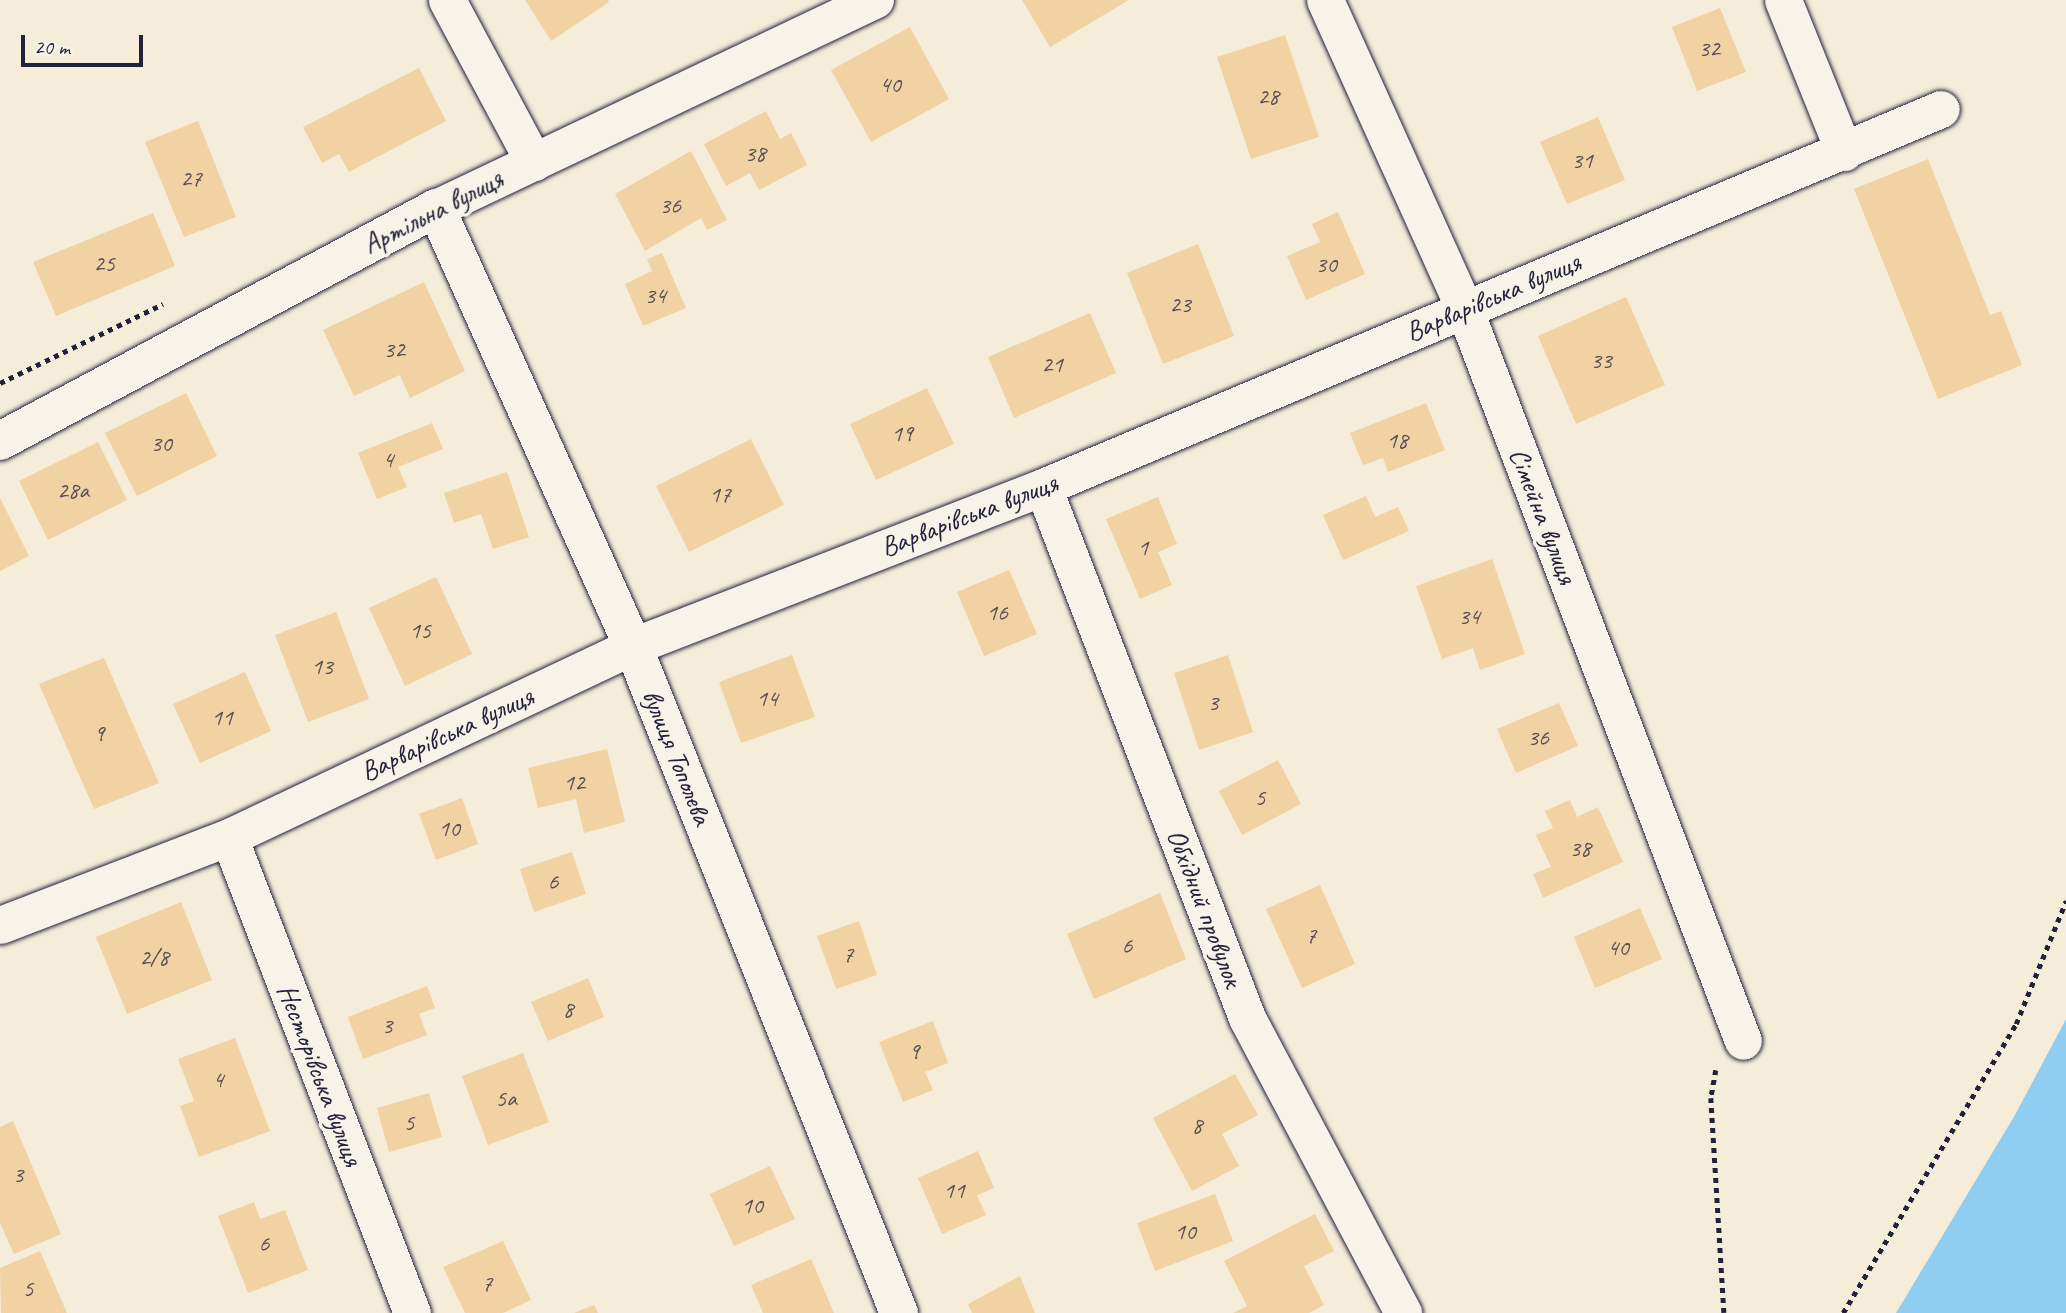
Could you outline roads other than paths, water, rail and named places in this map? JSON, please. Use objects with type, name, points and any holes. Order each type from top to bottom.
[{"type":"street","points":[[447,0],[534,162]]},
{"type":"street","name":"Артільна вулиця","points":[[0,441],[436,208],[875,0]]},
{"type":"street","name":"Сімейна вулиця","points":[[1325,0],[1464,308],[1743,1041]]},
{"type":"street","points":[[1783,0],[1844,152]]},
{"type":"street","name":"Варварівська вулиця","points":[[0,925],[229,837],[633,646],[1043,487],[1941,109]]},
{"type":"street","name":"вулиця Тополева","points":[[436,208],[633,646],[899,1313]]},
{"type":"street","name":"Обхідний провулок","points":[[1043,487],[1247,1018],[1403,1313]]},
{"type":"street","name":"Несторівська вулиця","points":[[229,837],[412,1313]]},
{"type":"water","points":[[2066,1019],[2066,1313],[1896,1313],[2015,1115]]}]
